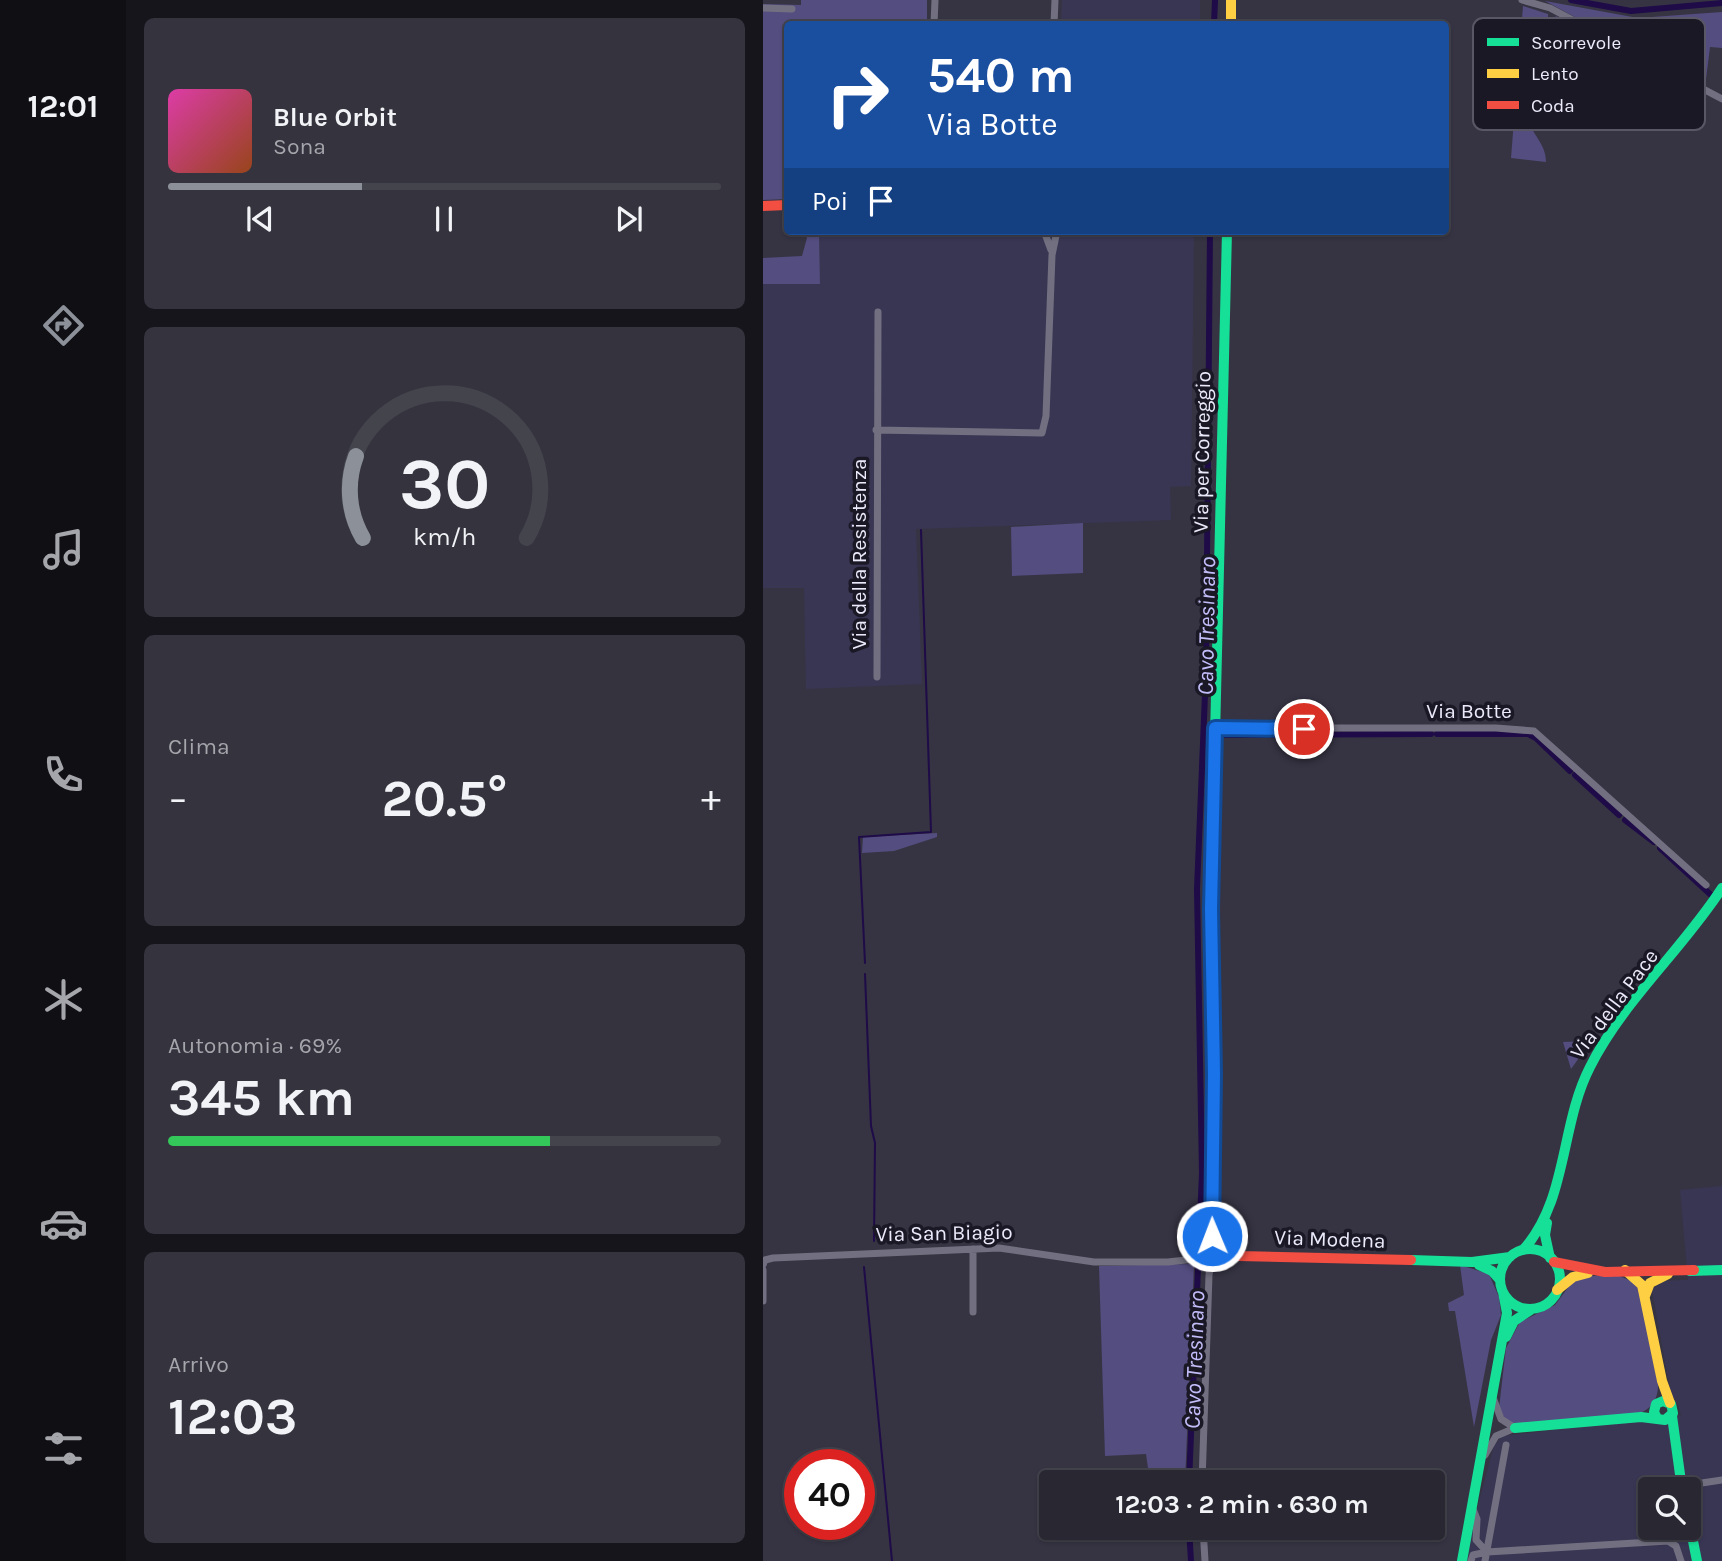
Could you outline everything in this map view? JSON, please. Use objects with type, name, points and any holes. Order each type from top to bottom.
[{"type":"street","points":[[935,0],[935,21]]},
{"type":"street","points":[[1054,21],[1055,0]]},
{"type":"street","points":[[1231,0],[1231,21]]},
{"type":"street","points":[[1522,0],[1550,8],[1569,18]]},
{"type":"street","points":[[763,8],[792,9]]},
{"type":"street","points":[[1705,90],[1722,99]]},
{"type":"street","points":[[763,206],[784,205]]},
{"type":"street","name":"Via della Resistenza","points":[[1046,235],[1052,254]]},
{"type":"street","name":"Via della Resistenza","points":[[876,430],[1042,433],[1046,416],[1052,254],[1056,235]]},
{"type":"street","name":"Via per Correggio","points":[[1215,728],[1227,235]]},
{"type":"street","name":"Via della Resistenza","points":[[877,677],[878,312]]},
{"type":"street","points":[[1203,1470],[1212,1254],[1214,1074],[1211,909],[1215,728]]},
{"type":"street","name":"Via Botte","points":[[1215,728],[1496,728],[1534,731],[1706,885]]},
{"type":"street","name":"Via della Pace","points":[[1510,1257],[1523,1250],[1539,1232],[1574,1105],[1591,1065],[1721,893]]},
{"type":"street","name":"Via della Pace","points":[[1551,1196],[1545,1235],[1559,1276],[1557,1290]]},
{"type":"street","name":"Via San Biagio","points":[[763,1301],[764,1263],[1014,1249],[1094,1262],[1168,1262],[1212,1254]]},
{"type":"street","points":[[973,1250],[973,1312]]},
{"type":"street","points":[[1523,1250],[1535,1250],[1572,1268],[1722,1270]]},
{"type":"street","name":"Via Modena","points":[[1212,1254],[1472,1262]]},
{"type":"street","points":[[1472,1262],[1510,1257]]},
{"type":"street","points":[[1462,1561],[1495,1366],[1507,1313],[1500,1280],[1501,1271],[1510,1257]]},
{"type":"street","points":[[1472,1262],[1489,1269],[1500,1280]]},
{"type":"street","points":[[1495,1366],[1514,1321],[1548,1302],[1557,1290],[1578,1275],[1602,1270]]},
{"type":"street","points":[[1625,1270],[1639,1280],[1645,1296],[1662,1381],[1673,1409],[1672,1438],[1680,1477]]},
{"type":"street","points":[[1645,1296],[1654,1279],[1694,1270]]},
{"type":"street","points":[[1503,1292],[1516,1305],[1535,1308]]},
{"type":"street","points":[[1493,1380],[1495,1409],[1503,1422],[1515,1428]]},
{"type":"street","points":[[1662,1381],[1657,1412],[1672,1438]]},
{"type":"street","points":[[1476,1478],[1494,1439],[1515,1428],[1641,1417],[1657,1412],[1670,1403]]},
{"type":"street","points":[[1657,1412],[1672,1416]]},
{"type":"street","points":[[1485,1561],[1506,1445]]},
{"type":"street","points":[[1701,1484],[1722,1480]]},
{"type":"street","points":[[1472,1504],[1477,1519],[1476,1540],[1487,1552]]},
{"type":"street","points":[[1204,1540],[1205,1561]]},
{"type":"street","points":[[1693,1540],[1697,1561]]},
{"type":"street","points":[[1471,1561],[1473,1555],[1487,1552],[1668,1541],[1676,1546],[1681,1561]]},
{"type":"shaded area","points":[[801,0],[927,0],[927,21],[784,21],[784,199],[763,200],[763,4],[801,5]]},
{"type":"shaded area","points":[[1062,0],[1200,0],[1200,21],[1061,21]]},
{"type":"shaded area","points":[[1545,1],[1638,18],[1577,18]]},
{"type":"shaded area","points":[[1523,6],[1548,14],[1548,18],[1522,18]]},
{"type":"shaded area","points":[[1722,12],[1722,48],[1710,47],[1705,87],[1705,18],[1638,18]]},
{"type":"shaded area","points":[[1513,130],[1533,130],[1543,147],[1546,162],[1511,158]]},
{"type":"shaded area","points":[[805,235],[819,235],[820,284],[763,284],[763,258],[802,256],[807,238]]},
{"type":"shaded area","points":[[819,235],[1194,235],[1191,486],[1170,487],[1171,520],[916,529],[922,684],[806,689],[804,588],[763,588],[763,284],[820,284]]},
{"type":"shaded area","points":[[1083,523],[1083,573],[1012,576],[1011,527]]},
{"type":"shaded area","points":[[937,833],[937,837],[894,851],[862,853],[863,837]]},
{"type":"shaded area","points":[[1591,1041],[1571,1069],[1563,1042]]},
{"type":"shaded area","points":[[1722,1186],[1722,1561],[1463,1561],[1494,1446],[1502,1436],[1681,1415],[1671,1395],[1652,1290],[1661,1281],[1688,1280],[1680,1190]]},
{"type":"shaded area","points":[[1194,1264],[1185,1470],[1148,1470],[1146,1454],[1105,1456],[1099,1266]]},
{"type":"shaded area","points":[[1460,1265],[1489,1274],[1499,1297],[1501,1315],[1491,1340],[1474,1427],[1455,1311],[1449,1311],[1448,1303],[1464,1295]]},
{"type":"shaded area","points":[[1617,1275],[1634,1282],[1639,1289],[1658,1385],[1652,1405],[1634,1415],[1513,1424],[1505,1420],[1499,1408],[1506,1348],[1520,1322],[1555,1305],[1573,1281],[1589,1276]]},
{"type":"waterway","name":"Cavo Tresinaro","points":[[1214,21],[1215,0]]},
{"type":"waterway","points":[[1571,0],[1631,11],[1722,3]]},
{"type":"waterway","name":"Cavo Tresinaro","points":[[1190,1470],[1202,1173],[1197,889],[1206,670],[1210,235]]},
{"type":"waterway","points":[[865,963],[859,837],[931,832],[921,530]]},
{"type":"waterway","points":[[1220,735],[1431,734]]},
{"type":"waterway","points":[[1437,734],[1528,734],[1536,738],[1570,771]]},
{"type":"waterway","points":[[1575,775],[1619,815]]},
{"type":"waterway","points":[[1625,820],[1654,842]]},
{"type":"waterway","points":[[1660,848],[1711,895]]},
{"type":"waterway","points":[[865,974],[871,1126],[875,1143],[874,1241]]},
{"type":"waterway","points":[[864,1267],[892,1561]]},
{"type":"waterway","name":"Cavo Tresinaro","points":[[1190,1540],[1191,1561]]},
{"type":"traffic: fast","points":[[1215,737],[1227,235]]},
{"type":"traffic: fast","points":[[1523,1250],[1538,1230],[1548,1209],[1573,1113],[1590,1067],[1619,1020],[1722,888]]},
{"type":"traffic: fast","points":[[1547,1223],[1545,1235],[1550,1258]]},
{"type":"traffic: fast","points":[[1530,1249],[1551,1258],[1560,1279],[1551,1300],[1530,1309],[1509,1300],[1500,1279],[1509,1258],[1530,1249]]},
{"type":"traffic: fast","points":[[1411,1260],[1472,1262],[1510,1257]]},
{"type":"traffic: fast","points":[[1479,1265],[1492,1271],[1500,1280]]},
{"type":"traffic: fast","points":[[1690,1271],[1722,1270]]},
{"type":"traffic: fast","points":[[1462,1561],[1507,1313],[1503,1292]]},
{"type":"traffic: fast","points":[[1506,1337],[1514,1321],[1532,1309]]},
{"type":"traffic: fast","points":[[1515,1428],[1641,1417],[1665,1420],[1673,1413],[1671,1404],[1663,1401],[1656,1404],[1654,1412],[1657,1418]]},
{"type":"traffic: fast","points":[[1672,1416],[1680,1477]]},
{"type":"traffic: fast","points":[[1693,1540],[1697,1561]]},
{"type":"traffic: slow","points":[[1231,0],[1231,21]]},
{"type":"traffic: slow","points":[[1212,1123],[1211,909],[1215,737]]},
{"type":"traffic: slow","points":[[1625,1270],[1642,1285],[1662,1381],[1670,1403]]},
{"type":"traffic: slow","points":[[1557,1290],[1573,1277],[1588,1273]]},
{"type":"traffic: slow","points":[[1645,1296],[1650,1283],[1668,1274]]},
{"type":"traffic: jam","points":[[763,206],[784,205]]},
{"type":"traffic: jam","points":[[1212,1123],[1212,1236],[1218,1248],[1239,1256],[1411,1260]]},
{"type":"traffic: jam","points":[[1554,1262],[1605,1272],[1694,1270]]},
{"type":"route","points":[[1212,1236],[1214,1027],[1211,909],[1215,728],[1304,729]]}]
